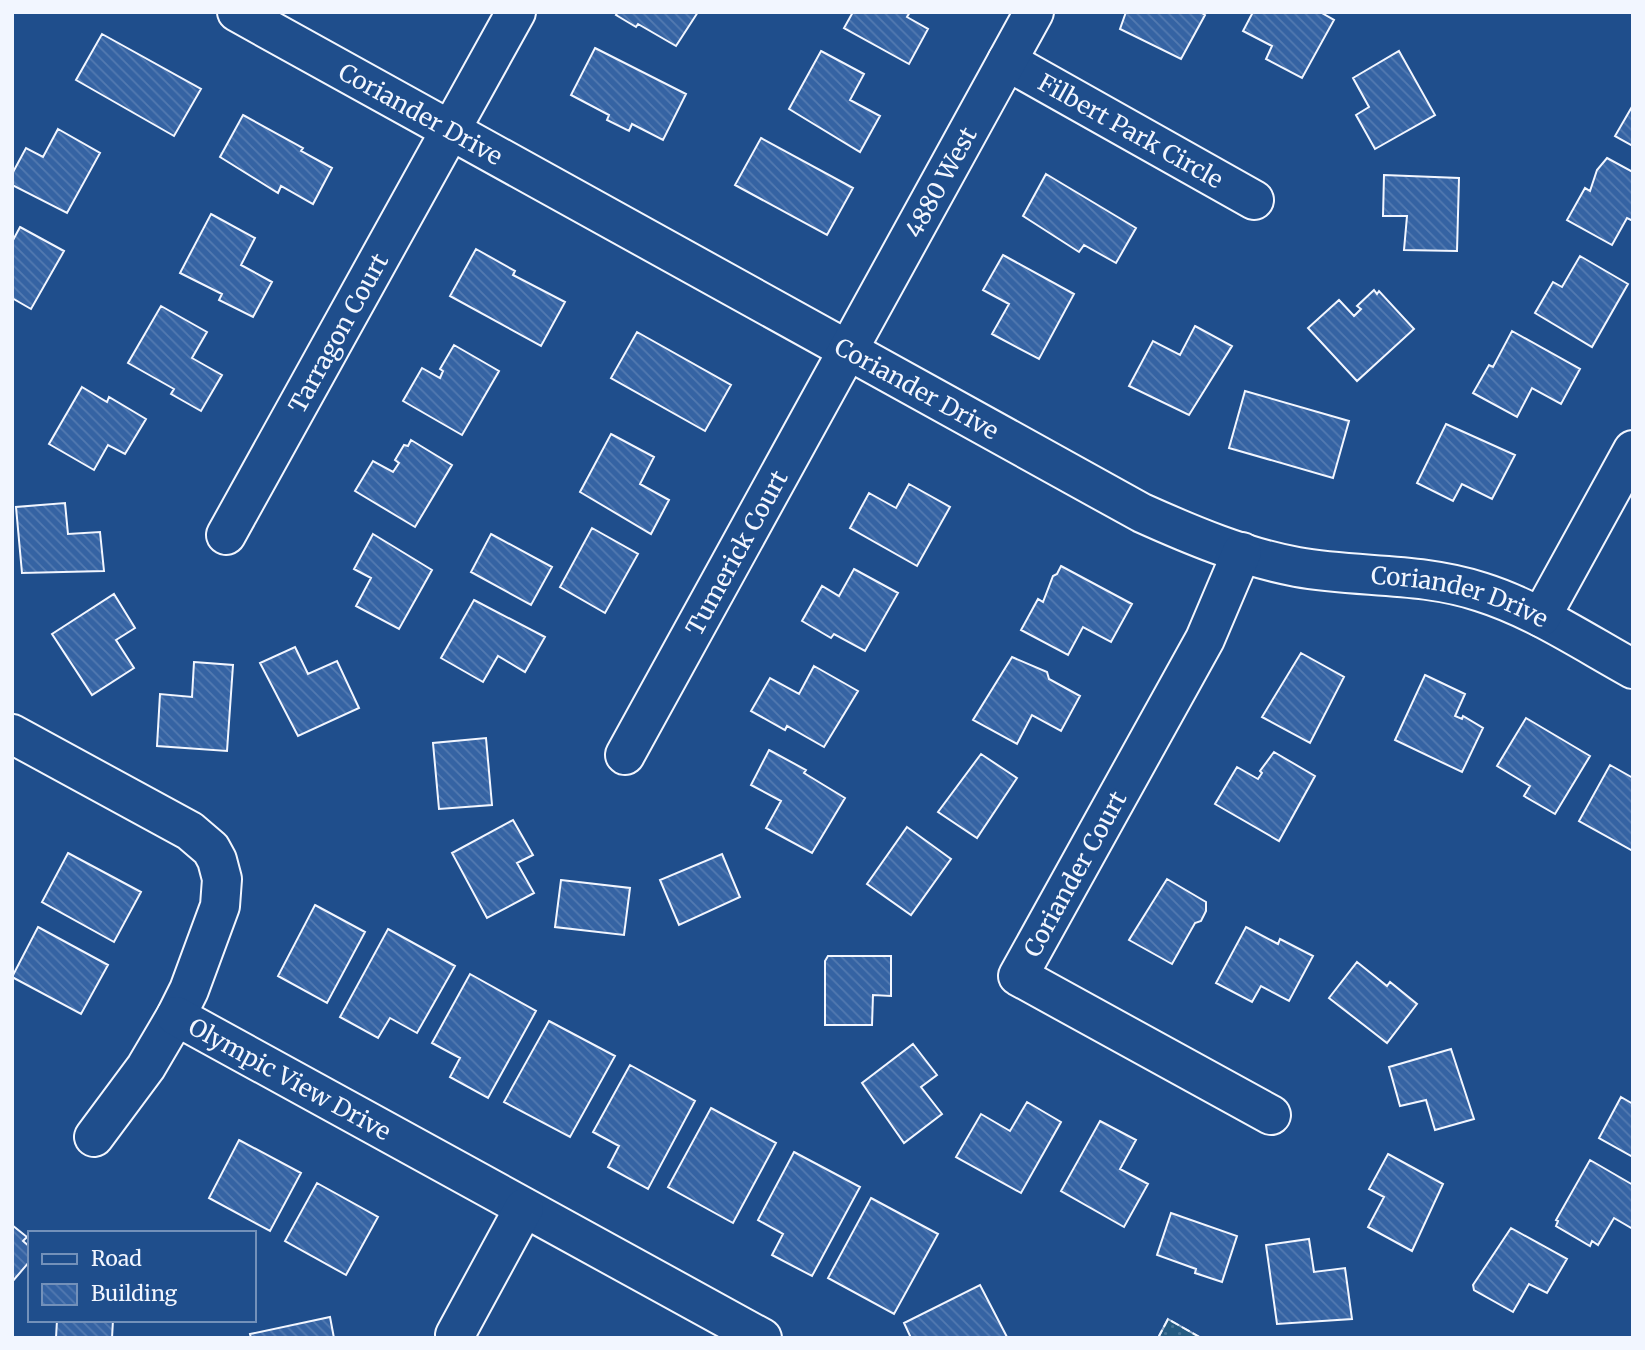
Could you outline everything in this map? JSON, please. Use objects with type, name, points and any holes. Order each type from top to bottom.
[{"type":"street","name":"Coriander Drive","points":[[237,12],[1142,513],[1193,536],[1297,567],[1431,579],[1482,592],[1541,617],[1633,669]]},
{"type":"street","name":"Tarragon Court","points":[[226,535],[516,12]]},
{"type":"street","name":"4880 West","points":[[847,352],[1034,12]]},
{"type":"street","name":"Filbert Park Circle","points":[[1007,61],[1254,200]]},
{"type":"street","name":"Tumerick Court","points":[[625,755],[847,352]]},
{"type":"street","points":[[1541,617],[1633,450]]},
{"type":"street","name":"Coriander Court","points":[[1241,552],[1205,639],[1018,976],[1271,1115]]},
{"type":"street","name":"Olympic View Drive","points":[[12,734],[190,831],[211,849],[222,879],[220,906],[189,990],[176,1016],[762,1338]]},
{"type":"street","points":[[94,1136],[146,1067],[176,1016]]},
{"type":"street","points":[[455,1335],[524,1208]]},
{"type":"shaded area","points":[[1168,1319],[1201,1338],[1158,1338]]},
{"type":"building","points":[[618,12],[698,12],[676,46],[638,24],[636,27],[616,15]]},
{"type":"building","points":[[853,12],[910,12],[907,17],[928,29],[909,64],[844,28]]},
{"type":"building","points":[[1126,12],[1200,12],[1205,15],[1181,59],[1120,29]]},
{"type":"building","points":[[1253,12],[1320,12],[1334,20],[1302,78],[1266,59],[1272,46],[1243,31]]},
{"type":"building","points":[[102,34],[201,89],[174,136],[76,80]]},
{"type":"building","points":[[595,48],[686,94],[663,140],[632,124],[629,131],[607,120],[609,115],[571,95]]},
{"type":"building","points":[[821,51],[864,74],[850,100],[880,116],[860,152],[789,109]]},
{"type":"building","points":[[1399,51],[1435,115],[1375,149],[1356,115],[1369,107],[1353,78]]},
{"type":"building","points":[[1633,105],[1633,146],[1615,136]]},
{"type":"building","points":[[243,115],[303,148],[301,151],[332,168],[313,204],[281,186],[278,193],[220,157]]},
{"type":"building","points":[[58,129],[100,153],[67,213],[12,185],[12,174],[26,148],[43,157]]},
{"type":"building","points":[[761,138],[853,188],[827,235],[735,185]]},
{"type":"building","points":[[1607,158],[1633,172],[1633,221],[1627,218],[1612,245],[1567,220],[1585,188],[1590,191],[1597,170]]},
{"type":"building","points":[[1046,174],[1136,228],[1116,263],[1084,245],[1079,252],[1023,216]]},
{"type":"building","points":[[1384,175],[1459,178],[1457,251],[1404,250],[1407,216],[1383,216]]},
{"type":"building","points":[[211,214],[255,238],[241,265],[272,282],[253,317],[219,300],[222,294],[180,273]]},
{"type":"building","points":[[20,227],[64,251],[31,309],[12,298],[12,242]]},
{"type":"building","points":[[476,249],[515,271],[513,275],[565,302],[541,346],[450,296]]},
{"type":"building","points":[[1003,255],[1074,294],[1039,359],[992,334],[1009,304],[983,290]]},
{"type":"building","points":[[1580,256],[1628,284],[1592,347],[1535,313],[1553,282],[1562,287]]},
{"type":"building","points":[[1374,290],[1377,294],[1379,291],[1414,329],[1357,381],[1308,328],[1339,300],[1354,316],[1361,309],[1357,306]]},
{"type":"building","points":[[161,306],[207,332],[192,358],[222,375],[201,411],[171,394],[174,389],[128,363]]},
{"type":"building","points":[[1195,326],[1232,346],[1189,415],[1129,386],[1153,341],[1180,355]]},
{"type":"building","points":[[1512,331],[1580,369],[1561,404],[1532,388],[1517,417],[1473,393],[1489,365],[1493,367]]},
{"type":"building","points":[[637,332],[731,385],[705,431],[611,378]]},
{"type":"building","points":[[454,345],[499,371],[462,435],[403,401],[422,368],[440,378],[443,371],[440,369]]},
{"type":"building","points":[[82,387],[107,402],[109,397],[146,419],[125,454],[108,445],[94,470],[49,444]]},
{"type":"building","points":[[1245,391],[1349,421],[1333,478],[1229,448]]},
{"type":"building","points":[[1446,424],[1515,455],[1492,499],[1462,484],[1453,501],[1417,483]]},
{"type":"building","points":[[611,434],[654,457],[640,484],[669,500],[651,534],[580,492]]},
{"type":"building","points":[[411,440],[452,465],[415,527],[355,491],[373,461],[393,472],[399,463],[395,460],[404,445],[408,446]]},
{"type":"building","points":[[909,484],[950,507],[917,566],[850,528],[869,493],[896,508]]},
{"type":"building","points":[[65,503],[68,534],[100,532],[104,571],[22,573],[16,507]]},
{"type":"building","points":[[592,528],[638,554],[605,613],[560,587]]},
{"type":"building","points":[[373,534],[432,570],[399,629],[356,606],[371,578],[354,569]]},
{"type":"building","points":[[491,534],[552,567],[531,605],[471,572]]},
{"type":"building","points":[[1061,566],[1132,604],[1111,642],[1083,627],[1068,655],[1021,630],[1038,599],[1043,602],[1053,576]]},
{"type":"building","points":[[854,569],[898,593],[865,651],[834,634],[831,638],[802,621],[822,586],[839,596]]},
{"type":"building","points":[[114,594],[135,628],[116,640],[134,668],[92,695],[52,634]]},
{"type":"building","points":[[474,600],[545,637],[525,672],[498,656],[483,682],[441,658]]},
{"type":"building","points":[[295,647],[308,674],[337,661],[359,708],[298,736],[260,663]]},
{"type":"building","points":[[1301,653],[1344,677],[1310,743],[1262,717]]},
{"type":"building","points":[[1012,657],[1047,672],[1049,679],[1080,696],[1061,731],[1032,715],[1017,744],[973,720]]},
{"type":"building","points":[[194,662],[233,665],[227,751],[157,746],[160,694],[192,697]]},
{"type":"building","points":[[814,666],[858,691],[824,747],[787,726],[785,730],[751,711],[770,678],[799,694]]},
{"type":"building","points":[[1425,675],[1465,694],[1455,716],[1462,719],[1463,716],[1483,728],[1462,772],[1395,740]]},
{"type":"building","points":[[1526,718],[1590,756],[1555,814],[1524,796],[1530,786],[1497,766]]},
{"type":"building","points":[[486,738],[492,805],[439,809],[433,743]]},
{"type":"building","points":[[769,750],[806,770],[804,773],[845,798],[812,853],[766,828],[781,801],[751,785]]},
{"type":"building","points":[[1274,752],[1315,776],[1279,841],[1215,804],[1237,767],[1258,779],[1262,773],[1260,771]]},
{"type":"building","points":[[981,754],[1017,778],[977,838],[938,812]]},
{"type":"building","points":[[1610,765],[1633,778],[1633,851],[1579,821]]},
{"type":"building","points":[[513,820],[533,855],[517,863],[534,893],[487,918],[452,853]]},
{"type":"building","points":[[907,827],[951,859],[911,915],[867,884]]},
{"type":"building","points":[[68,853],[141,892],[114,942],[42,902]]},
{"type":"building","points":[[722,854],[740,897],[679,925],[660,880]]},
{"type":"building","points":[[1167,879],[1206,902],[1206,911],[1201,921],[1195,923],[1172,964],[1129,940]]},
{"type":"building","points":[[561,880],[630,888],[624,935],[555,927]]},
{"type":"building","points":[[315,905],[365,932],[327,1003],[278,976]]},
{"type":"building","points":[[38,927],[108,965],[81,1014],[12,977]]},
{"type":"building","points":[[1246,927],[1278,944],[1280,939],[1313,956],[1289,1001],[1261,986],[1252,1002],[1216,983]]},
{"type":"building","points":[[388,929],[455,966],[417,1033],[390,1018],[378,1038],[340,1017]]},
{"type":"building","points":[[828,956],[891,956],[891,996],[873,995],[872,1025],[825,1025],[825,961]]},
{"type":"building","points":[[1357,962],[1387,986],[1390,982],[1417,1004],[1387,1043],[1329,998]]},
{"type":"building","points":[[470,974],[536,1011],[488,1098],[450,1077],[460,1058],[432,1043]]},
{"type":"building","points":[[549,1021],[615,1056],[570,1137],[504,1102]]},
{"type":"building","points":[[913,1044],[937,1075],[921,1087],[942,1114],[904,1143],[862,1083]]},
{"type":"building","points":[[1451,1049],[1474,1119],[1435,1130],[1426,1100],[1400,1106],[1389,1067]]},
{"type":"building","points":[[630,1065],[695,1101],[648,1189],[608,1167],[619,1146],[593,1132]]},
{"type":"building","points":[[1621,1097],[1633,1104],[1633,1157],[1599,1138]]},
{"type":"building","points":[[1027,1102],[1061,1122],[1021,1193],[956,1157],[981,1114],[1010,1131]]},
{"type":"building","points":[[711,1108],[776,1143],[733,1223],[668,1187]]},
{"type":"building","points":[[1100,1121],[1136,1140],[1120,1169],[1148,1184],[1124,1227],[1061,1191]]},
{"type":"building","points":[[239,1140],[301,1173],[270,1231],[209,1198]]},
{"type":"building","points":[[794,1152],[860,1187],[812,1276],[772,1255],[783,1234],[758,1220]]},
{"type":"building","points":[[1388,1154],[1443,1184],[1412,1251],[1368,1227],[1384,1197],[1369,1189]]},
{"type":"building","points":[[1590,1160],[1633,1185],[1633,1229],[1614,1218],[1598,1245],[1592,1241],[1590,1246],[1556,1226],[1556,1220]]},
{"type":"building","points":[[317,1183],[378,1217],[346,1275],[285,1241]]},
{"type":"building","points":[[871,1198],[938,1234],[894,1314],[828,1278]]},
{"type":"building","points":[[1171,1213],[1237,1236],[1222,1282],[1157,1255]]},
{"type":"building","points":[[12,1225],[27,1237],[23,1241],[28,1245],[28,1263],[12,1282]]},
{"type":"building","points":[[1511,1228],[1567,1259],[1547,1293],[1529,1284],[1513,1312],[1474,1290],[1473,1285]]},
{"type":"building","points":[[1309,1239],[1314,1272],[1345,1268],[1352,1319],[1277,1324],[1266,1245]]},
{"type":"building","points":[[980,1285],[1007,1337],[911,1338],[904,1323]]},
{"type":"building","points":[[330,1317],[334,1338],[251,1338],[250,1334]]},
{"type":"building","points":[[57,1322],[113,1322],[112,1338],[56,1338]]},
{"type":"fence","points":[[1158,1338],[1168,1319],[1201,1338]]}]
